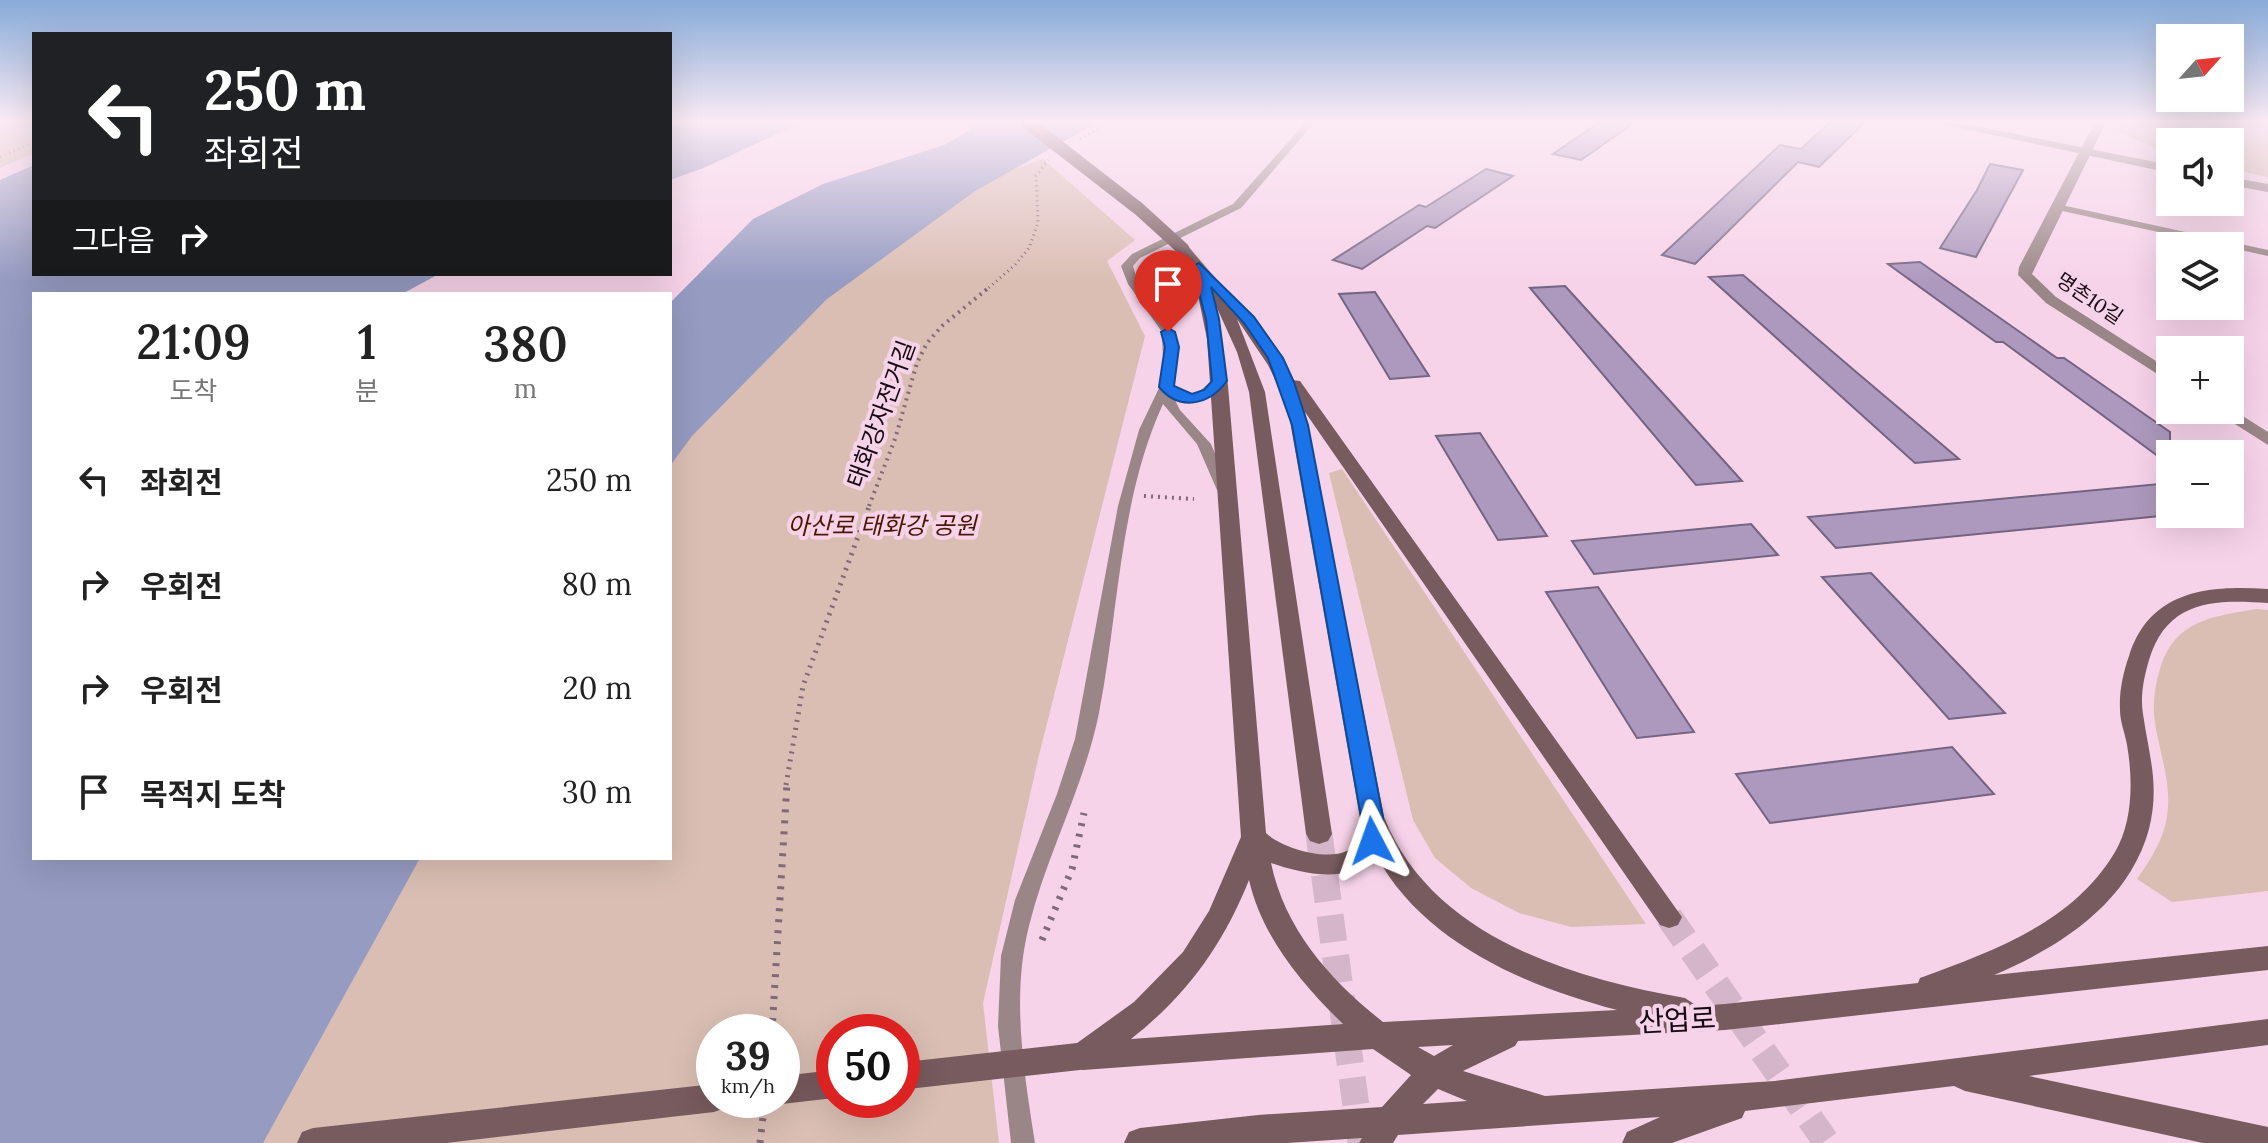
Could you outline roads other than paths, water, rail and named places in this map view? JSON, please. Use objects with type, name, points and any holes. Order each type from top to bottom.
[{"type":"main road","points":[[1096,175],[1139,209],[1191,258],[1249,320],[1669,917]]},
{"type":"main road","points":[[1191,258],[1212,319],[1254,837],[1265,890],[1288,939],[1327,990],[1377,1036],[1432,1071],[1490,1096],[1558,1110]]},
{"type":"main road","points":[[1191,258],[1230,316],[1248,356],[1257,392],[1319,834]]},
{"type":"main road","points":[[1254,837],[1268,850],[1308,864],[1343,862],[1363,853],[1372,841],[1372,817],[1300,425],[1291,393],[1275,358]]},
{"type":"main road","points":[[1900,998],[2029,948],[2074,917],[2106,885],[2124,859],[2142,806],[2140,748],[2131,713],[2132,688],[2144,637],[2157,619],[2199,598],[2268,596]]},
{"type":"main road","points":[[1372,817],[1387,854],[1410,884],[1442,915],[1499,954],[1563,982],[1637,1004],[1725,1017]]},
{"type":"main road","points":[[1083,1056],[1129,1026],[1195,958],[1213,928],[1254,837]]},
{"type":"main road","name":"산업로","points":[[920,1074],[1083,1056],[1725,1017],[2268,958]]},
{"type":"main road","points":[[1382,1132],[1432,1071],[1475,1047],[1531,1028]]},
{"type":"main road","points":[[1140,1143],[1258,1130],[1382,1132],[1558,1110],[1775,1095],[2268,1032]]},
{"type":"main road","points":[[1950,1074],[2268,1142]]},
{"type":"main road","points":[[1638,1143],[1690,1119],[1775,1095]]},
{"type":"main road","points":[[313,1143],[696,1100]]},
{"type":"street","name":"명촌10길","points":[[2074,175],[2026,267],[2025,275],[2051,300],[2156,368]]},
{"type":"street","points":[[2244,184],[2268,188]]},
{"type":"street","points":[[2243,424],[2268,440]]},
{"type":"lane","points":[[1023,1143],[1016,1100],[1011,1010],[1012,957],[1026,899],[1078,761],[1131,479],[1152,411],[1166,387],[1172,347],[1158,312],[1128,277],[1127,266],[1136,256],[1237,206],[1264,175]]},
{"type":"lane","points":[[2057,207],[2268,253]]},
{"type":"lane","points":[[1166,387],[1174,394],[1192,399],[1210,393],[1219,381]]},
{"type":"lane","points":[[1166,387],[1170,404],[1206,448],[1226,498]]},
{"type":"water","points":[[11,175],[32,175],[32,276],[435,276],[406,292],[32,292],[32,860],[419,860],[263,1143],[0,1143],[0,180]]},
{"type":"water","points":[[850,175],[1003,175],[975,191],[827,299],[692,436],[672,463],[672,301],[753,219],[823,184]]},
{"type":"tunnel","points":[[1319,834],[1361,1143]]},
{"type":"tunnel","points":[[1669,917],[1827,1143]]},
{"type":"park label","name":"아산로 태화강 공원","points":[[882,525]]}]
